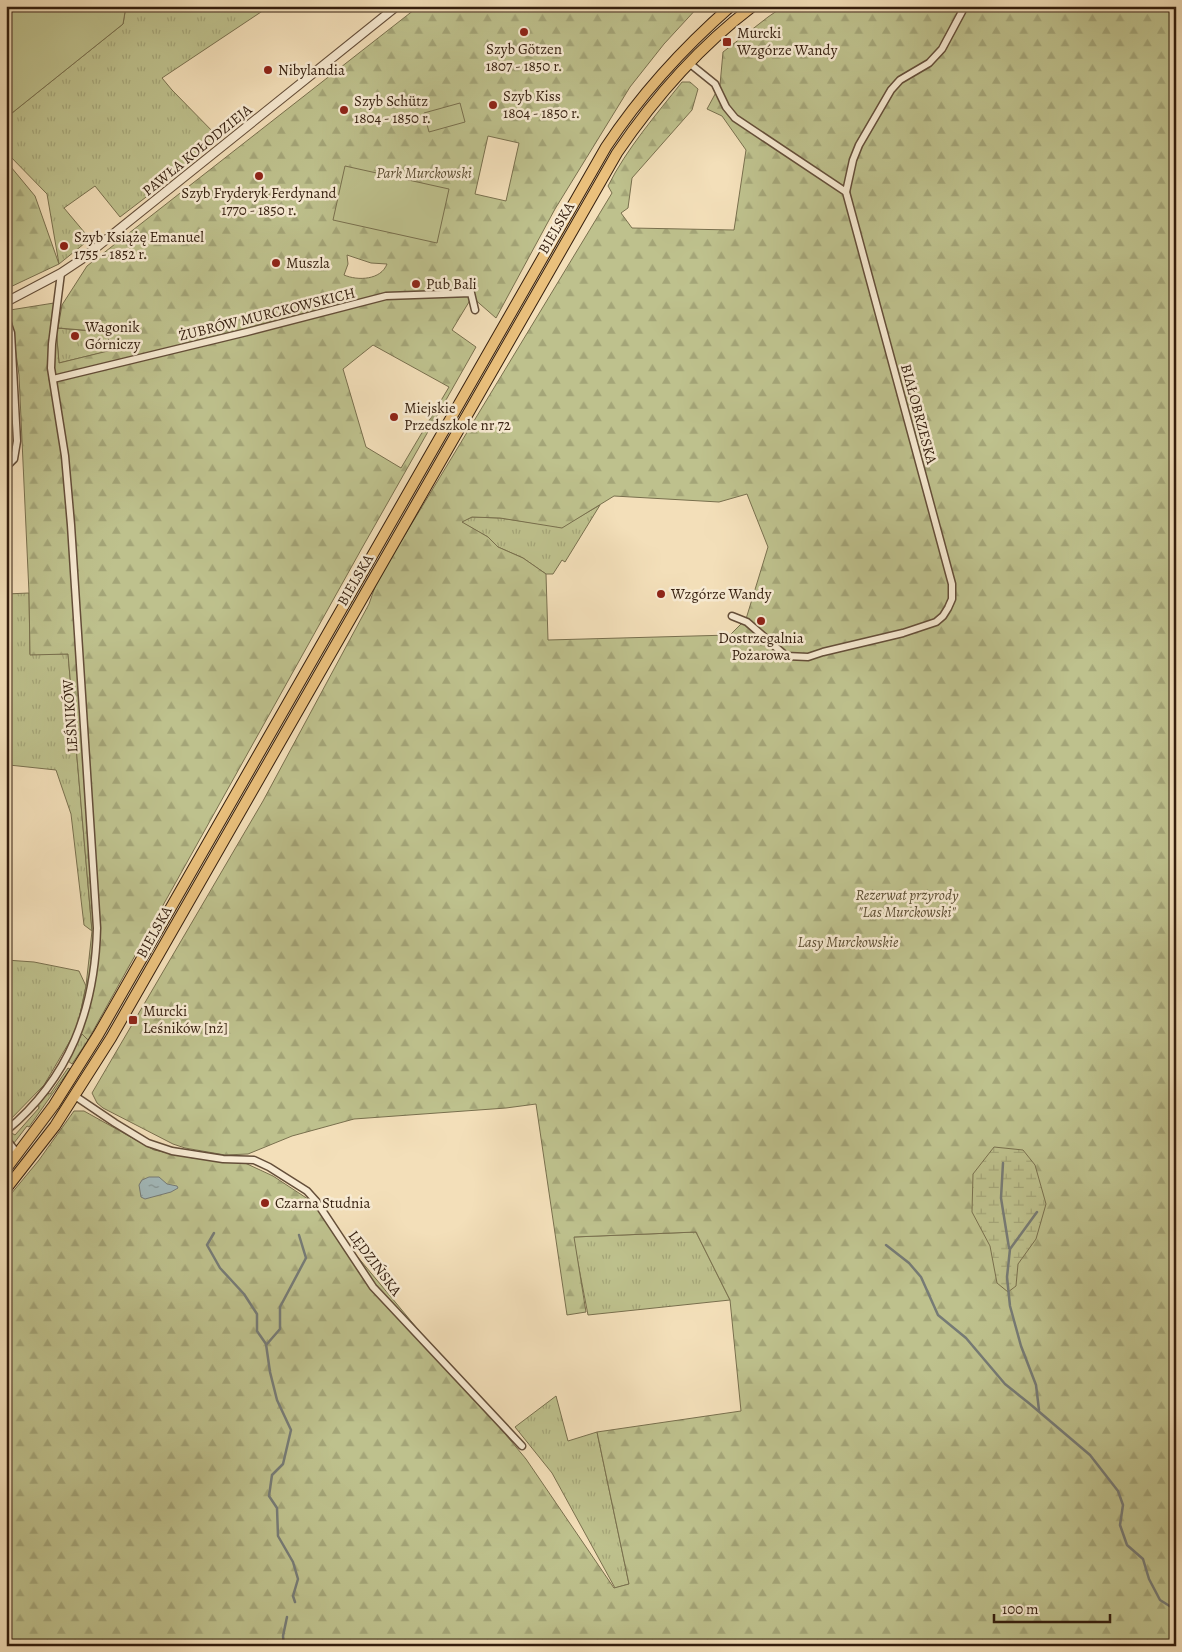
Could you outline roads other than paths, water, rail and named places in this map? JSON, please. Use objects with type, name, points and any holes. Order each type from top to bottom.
[{"type":"main road","points":[[700,33],[722,6]]},
{"type":"main road","name":"BIELSKA","points":[[6,1169],[54,1105],[98,1035],[593,167],[628,114],[666,68],[700,33],[731,6]]},
{"type":"main road","name":"BIELSKA","points":[[6,1189],[34,1155],[76,1096],[140,988],[604,174],[651,106],[689,63],[753,6]]},
{"type":"street","name":"PAWŁA KOŁODZIEJA","points":[[6,302],[61,273],[89,254],[397,6]]},
{"type":"street","points":[[689,63],[715,84],[726,107],[735,118],[846,192],[853,160],[859,145],[891,90],[900,80],[929,63],[942,49],[965,6]]},
{"type":"street","name":"BIAŁOBRZESKA","points":[[732,616],[747,622],[786,656],[808,657],[902,633],[936,622],[943,616],[952,599],[952,584],[846,192]]},
{"type":"street","name":"LEŚNIKÓW","points":[[6,1132],[27,1112],[45,1090],[76,1041],[92,990],[97,950],[71,525],[65,456],[53,379],[52,344],[61,273]]},
{"type":"street","name":"ŻUBRÓW MURCKOWSKICH","points":[[53,379],[386,296],[471,293],[475,310]]},
{"type":"street","points":[[6,318],[10,333],[17,441],[14,459],[6,466]]},
{"type":"street","name":"LĘDZIŃSKA","points":[[76,1096],[115,1124],[148,1143],[172,1151],[222,1159],[254,1160],[269,1167],[307,1192],[316,1201],[374,1287],[522,1446]]},
{"type":"street","points":[[6,1139],[18,1154]]},
{"type":"water","points":[[149,1177],[159,1177],[167,1184],[177,1186],[178,1188],[171,1192],[145,1199],[141,1197],[139,1185],[142,1180]]},
{"type":"waterway","points":[[1003,1163],[1001,1198],[1009,1248]]},
{"type":"waterway","points":[[1037,1212],[1010,1249],[1007,1277],[1010,1306],[1021,1346],[1036,1385],[1039,1410]]},
{"type":"waterway","points":[[214,1233],[207,1245],[220,1268],[244,1294],[257,1314],[257,1331],[266,1344],[277,1400],[291,1430],[283,1464],[272,1475],[269,1496],[277,1508],[278,1536],[293,1562],[298,1579],[293,1596],[295,1602]]},
{"type":"waterway","points":[[267,1344],[280,1329],[280,1307],[306,1258],[299,1235]]},
{"type":"waterway","points":[[886,1245],[909,1263],[921,1277],[938,1315],[966,1338],[1005,1384],[1090,1455],[1118,1491],[1123,1505],[1120,1525],[1127,1545],[1143,1559],[1149,1579],[1160,1600],[1176,1610]]},
{"type":"waterway","points":[[284,1646],[283,1636],[287,1617]]},
{"type":"place","name":"Szyb Götzen 1807 - 1850 r.","points":[[524,32]]},
{"type":"place","name":"Murcki Wzgórze Wandy","points":[[727,42]]},
{"type":"place","name":"Nibylandia","points":[[268,70]]},
{"type":"place","name":"Szyb Kiss 1804 - 1850 r.","points":[[493,105]]},
{"type":"place","name":"Szyb Schütz 1804 - 1850 r.","points":[[344,110]]},
{"type":"place","name":"Szyb Fryderyk Ferdynand 1770 - 1850 r.","points":[[259,176]]},
{"type":"place","name":"Szyb Książę Emanuel 1755 - 1852 r.","points":[[64,246]]},
{"type":"place","name":"Muszla","points":[[276,263]]},
{"type":"place","name":"Pub Bali","points":[[416,284]]},
{"type":"place","name":"Wagonik Górniczy","points":[[75,336]]},
{"type":"place","name":"Miejskie Przedszkole nr 72","points":[[394,417]]},
{"type":"place","name":"Wzgórze Wandy","points":[[661,594]]},
{"type":"place","name":"Dostrzegalnia Pożarowa","points":[[761,621]]},
{"type":"place","name":"Murcki Leśników [nż]","points":[[133,1020]]},
{"type":"place","name":"Czarna Studnia","points":[[265,1203]]},
{"type":"park label","name":"Park Murckowski","points":[[424,173]]},
{"type":"park label","name":"Rezerwat przyrody \"Las Murckowski\"","points":[[907,904]]},
{"type":"park label","name":"Lasy Murckowskie","points":[[848,942]]}]
